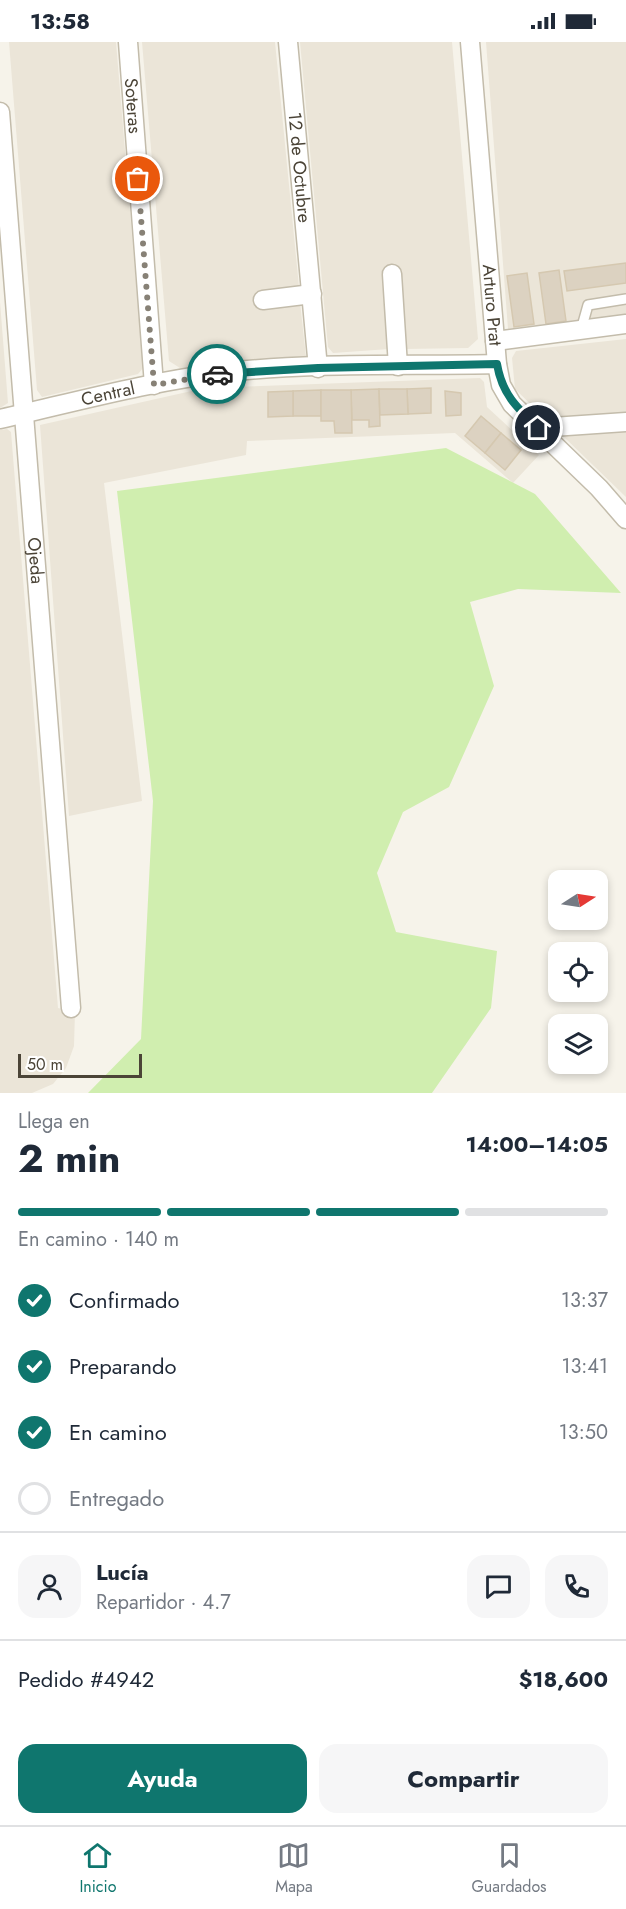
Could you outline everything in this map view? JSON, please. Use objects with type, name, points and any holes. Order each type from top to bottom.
[{"type":"street","name":"Soteras","points":[[128,42],[154,385]]},
{"type":"street","name":"12 de Octubre","points":[[288,42],[318,368]]},
{"type":"street","name":"Arturo Prat","points":[[470,42],[497,364],[501,386],[508,398],[538,428],[620,504],[626,519]]},
{"type":"street","name":"Ojeda","points":[[0,112],[71,1008]]},
{"type":"street","points":[[392,274],[398,366]]},
{"type":"street","points":[[263,300],[312,294]]},
{"type":"street","points":[[495,341],[626,324]]},
{"type":"street","name":"Central","points":[[0,419],[154,385],[238,371],[497,364]]},
{"type":"street","points":[[538,428],[626,422]]},
{"type":"lane","points":[[581,330],[588,305],[626,299]]},
{"type":"shaded area","points":[[9,42],[116,42],[143,368],[138,374],[42,397],[37,390]]},
{"type":"shaded area","points":[[142,42],[275,42],[299,287],[258,293],[300,302],[306,357],[180,368],[169,361]]},
{"type":"shaded area","points":[[300,42],[452,42],[478,339],[468,348],[405,349],[399,267],[384,269],[389,349],[333,353],[328,347]]},
{"type":"shaded area","points":[[486,42],[626,42],[626,314],[508,329]]},
{"type":"shaded area","points":[[0,302],[8,403],[0,408]]},
{"type":"shaded area","points":[[626,339],[626,416],[548,421],[515,389],[512,358],[516,351]]},
{"type":"shaded area","points":[[480,378],[484,382],[487,407],[539,455],[513,483],[455,433],[247,441],[246,455],[104,483],[142,801],[69,816],[40,425],[205,388]]},
{"type":"shaded area","points":[[7,429],[11,432],[58,1008],[75,1012],[74,1046],[66,1068],[53,1084],[32,1093],[0,1093],[0,430]]},
{"type":"shaded area","points":[[626,429],[626,497],[564,437],[566,433]]},
{"type":"green space","points":[[446,448],[535,494],[621,593],[518,589],[470,602],[494,686],[449,787],[403,812],[377,873],[396,932],[497,951],[491,1008],[432,1093],[88,1093],[141,1039],[153,801],[117,491]]},
{"type":"building","points":[[626,263],[626,283],[567,291],[564,271]]},
{"type":"building","points":[[559,270],[566,321],[546,324],[539,273]]},
{"type":"building","points":[[527,273],[534,324],[514,327],[507,276]]},
{"type":"building","points":[[431,388],[431,413],[408,414],[407,389]]},
{"type":"building","points":[[379,389],[380,426],[369,427],[369,420],[352,420],[351,390]]},
{"type":"building","points":[[379,389],[407,389],[408,414],[380,415]]},
{"type":"building","points":[[321,390],[321,416],[293,416],[293,391]]},
{"type":"building","points":[[321,390],[351,390],[352,433],[335,433],[334,421],[321,421]]},
{"type":"building","points":[[293,391],[293,416],[268,417],[268,392]]},
{"type":"building","points":[[445,391],[461,393],[461,415],[446,416]]},
{"type":"building","points":[[481,416],[501,433],[485,453],[465,436]]},
{"type":"building","points":[[501,433],[521,450],[505,470],[485,453]]},
{"type":"way so far","points":[[138,179],[154,385],[217,374]]},
{"type":"route","points":[[217,374],[248,370],[497,364],[504,393],[512,404],[538,428]]}]
